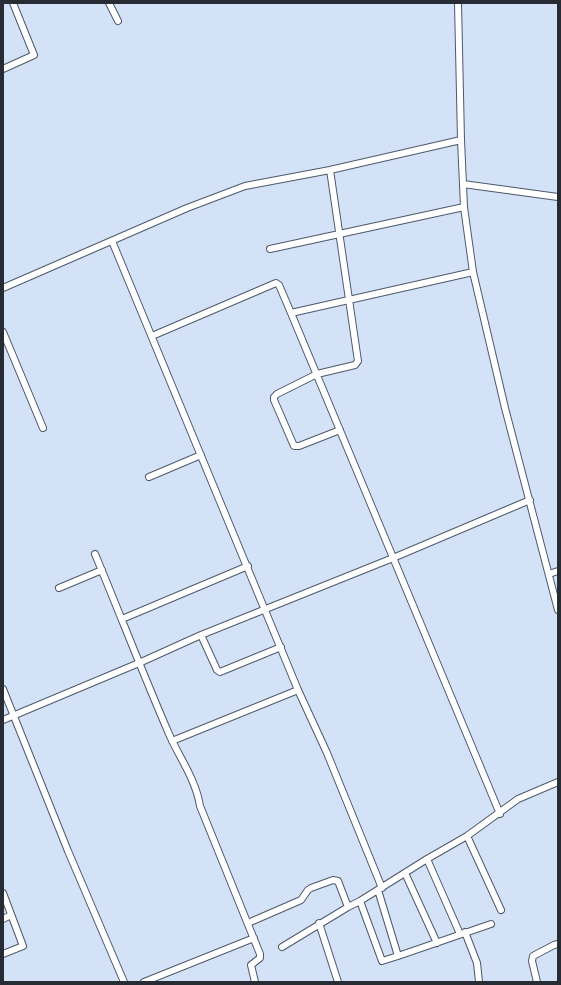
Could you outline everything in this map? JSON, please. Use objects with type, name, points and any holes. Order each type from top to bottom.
[{"type":"street","points":[[3,69],[34,56],[13,3]]},
{"type":"street","points":[[109,3],[118,21]]},
{"type":"street","points":[[458,3],[464,207],[473,272],[505,408],[558,610]]},
{"type":"street","points":[[3,288],[187,208],[245,186],[330,170],[461,140]]},
{"type":"street","points":[[330,170],[358,361],[354,366],[316,374],[274,397],[292,445],[299,446],[340,430]]},
{"type":"street","points":[[463,184],[558,197]]},
{"type":"street","points":[[270,250],[464,207]]},
{"type":"street","points":[[112,241],[266,608],[298,690],[327,753],[380,889],[398,956]]},
{"type":"street","points":[[291,313],[473,272]]},
{"type":"street","points":[[152,336],[276,283],[279,285],[500,814]]},
{"type":"street","points":[[3,332],[43,428]]},
{"type":"street","points":[[149,477],[201,455]]},
{"type":"street","points":[[3,720],[266,608],[393,558],[530,500]]},
{"type":"street","points":[[95,554],[172,741],[196,789],[200,806],[254,938],[260,956],[251,965],[256,982]]},
{"type":"street","points":[[122,619],[248,566]]},
{"type":"street","points":[[59,588],[102,570]]},
{"type":"street","points":[[549,574],[558,571]]},
{"type":"street","points":[[202,635],[217,670],[220,672],[281,647]]},
{"type":"street","points":[[3,689],[68,851],[124,982]]},
{"type":"street","points":[[172,741],[298,690]]},
{"type":"street","points":[[282,947],[319,923],[360,901],[467,836],[500,814],[518,799],[558,782]]},
{"type":"street","points":[[467,836],[501,910]]},
{"type":"street","points":[[427,859],[477,963],[478,982]]},
{"type":"street","points":[[405,873],[437,943]]},
{"type":"street","points":[[248,923],[301,900],[309,889],[333,880],[338,881],[348,907]]},
{"type":"street","points":[[3,893],[23,946],[3,954]]},
{"type":"street","points":[[360,901],[382,961],[491,924]]},
{"type":"street","points":[[3,919],[11,915]]},
{"type":"street","points":[[319,923],[338,982]]},
{"type":"street","points":[[144,982],[254,938]]},
{"type":"street","points":[[537,982],[532,961],[533,956],[558,944]]}]
